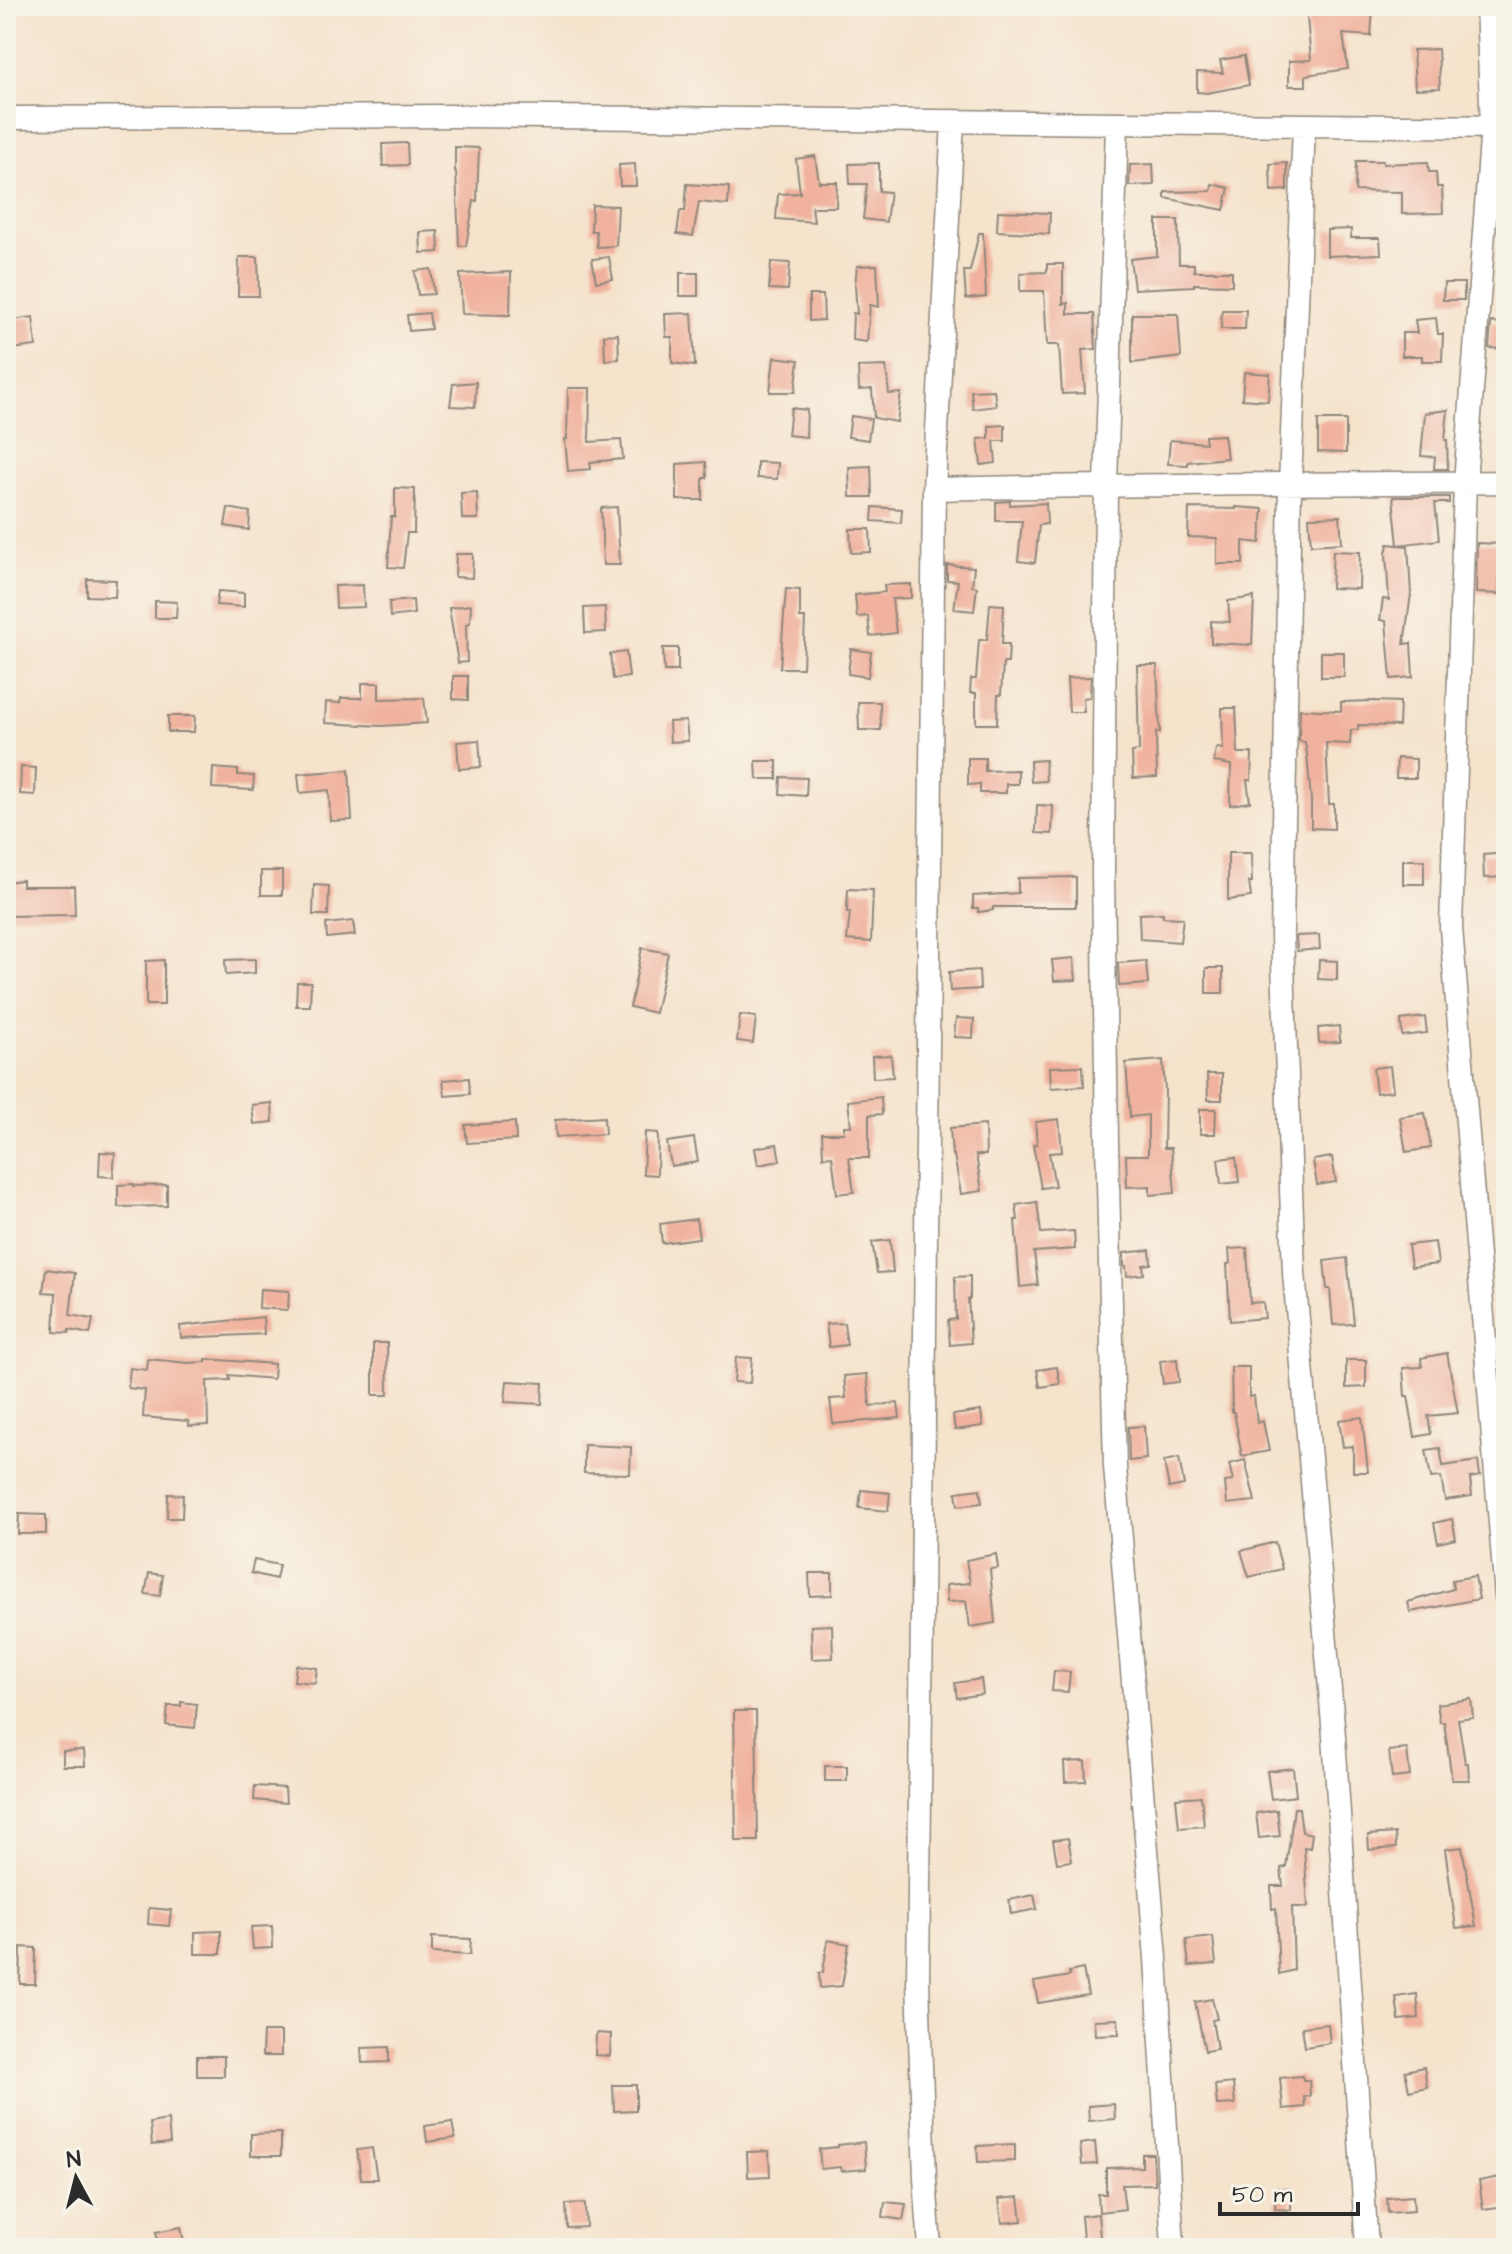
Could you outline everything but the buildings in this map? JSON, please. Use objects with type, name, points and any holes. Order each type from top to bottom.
[{"type":"street","points":[[1487,6],[1499,127],[1465,482],[1451,928],[1506,1596]]},
{"type":"street","points":[[6,118],[460,116],[1499,127]]},
{"type":"street","points":[[930,2248],[918,1967],[934,489],[953,121]]},
{"type":"street","points":[[1117,123],[1106,485],[1103,873],[1115,1467],[1156,1958],[1173,2248]]},
{"type":"street","points":[[1304,125],[1290,485],[1282,935],[1294,1273],[1334,1736],[1367,2248]]},
{"type":"street","points":[[934,489],[1506,482]]}]
